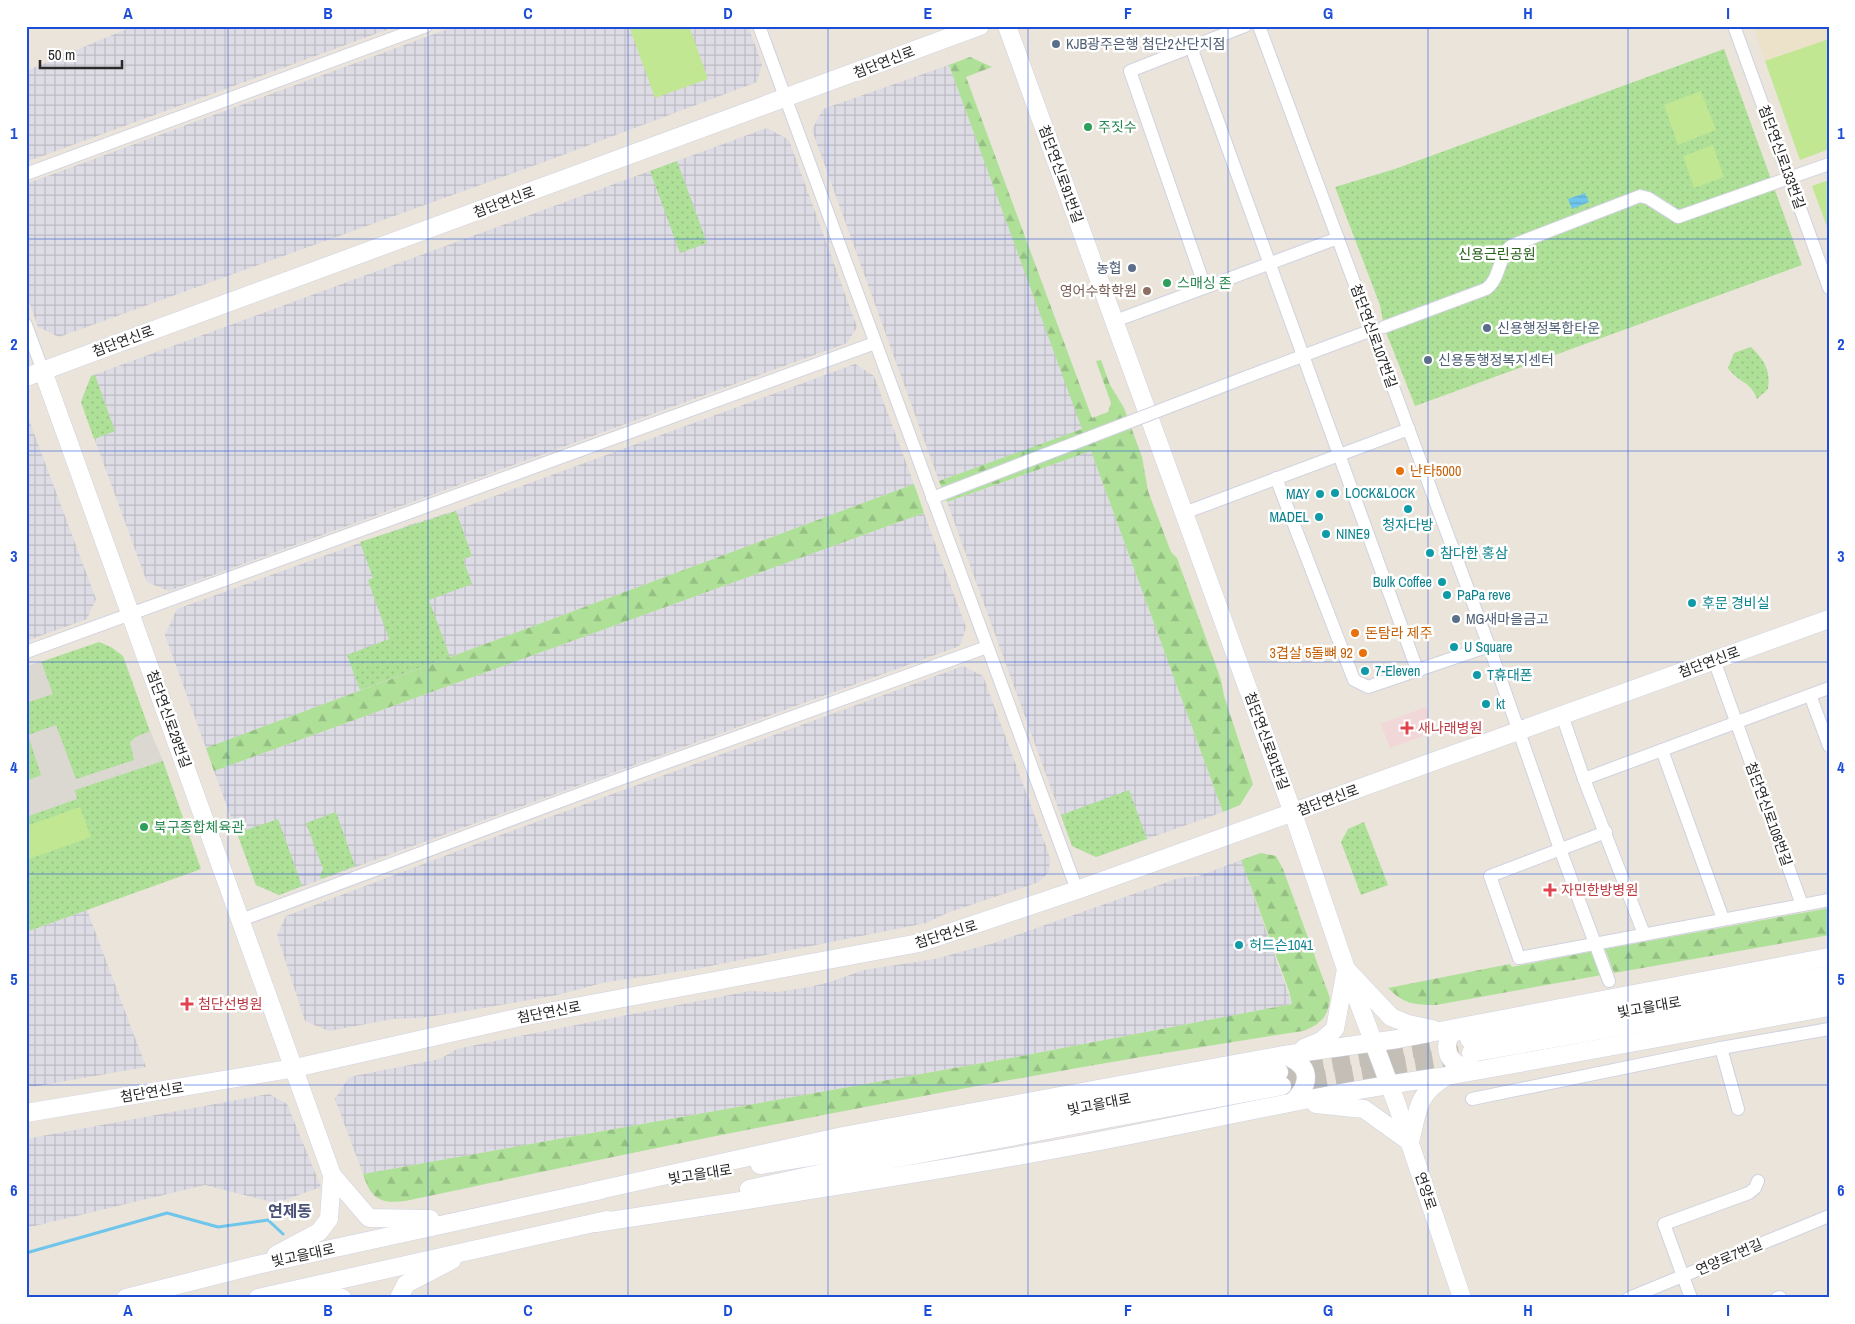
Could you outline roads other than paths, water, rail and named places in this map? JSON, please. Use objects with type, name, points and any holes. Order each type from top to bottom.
[{"type":"street","points":[[26,174],[426,26]]},
{"type":"street","points":[[759,26],[874,343],[1077,890]]},
{"type":"street","name":"첨단연신로","points":[[26,377],[786,99],[980,26]]},
{"type":"street","name":"첨단연신로91번길","points":[[1007,26],[1293,813],[1346,969],[1389,1084]]},
{"type":"street","points":[[1205,287],[1130,71],[1245,26]]},
{"type":"street","name":"첨단연신로107번길","points":[[1259,26],[1338,238],[1378,328],[1408,429],[1519,730]]},
{"type":"street","name":"첨단연신로133번길","points":[[1734,26],[1829,288]]},
{"type":"street","points":[[1191,47],[1418,672]]},
{"type":"street","points":[[932,498],[1304,355],[1486,289],[1493,282],[1506,252],[1513,245],[1640,196],[1648,198],[1678,217],[1829,164]]},
{"type":"street","points":[[1114,321],[1338,238]]},
{"type":"street","points":[[26,325],[43,370]]},
{"type":"street","points":[[26,652],[874,343]]},
{"type":"street","name":"첨단연신로29번길","points":[[43,370],[332,1175]]},
{"type":"street","points":[[1184,512],[1408,429]]},
{"type":"street","points":[[1276,478],[1354,680],[1368,687],[1418,672],[1489,646]]},
{"type":"street","name":"첨단연신로","points":[[26,1113],[295,1068],[521,1017],[919,943],[1077,890],[1829,619]]},
{"type":"street","points":[[241,920],[987,647]]},
{"type":"street","name":"첨단연신로108번길","points":[[1714,660],[1802,905]]},
{"type":"street","points":[[1584,779],[1829,688]]},
{"type":"street","points":[[1810,695],[1829,746]]},
{"type":"street","points":[[1562,715],[1584,779],[1644,934]]},
{"type":"street","points":[[1519,730],[1560,850],[1609,981]]},
{"type":"street","points":[[1662,750],[1723,919]]},
{"type":"street","points":[[1606,832],[1490,876],[1519,958],[1829,900]]},
{"type":"street","points":[[1477,1070],[1456,1064],[1450,1058],[1447,1051],[1449,1036],[1468,1039],[1829,957]]},
{"type":"street","points":[[1346,969],[1391,1017],[1408,1024],[1440,1030],[1468,1039]]},
{"type":"street","points":[[1282,1071],[1335,1029],[1346,969]]},
{"type":"street","name":"빛고을대로","points":[[1468,1039],[1829,975]]},
{"type":"street","name":"빛고을대로","points":[[1468,1039],[1829,990]]},
{"type":"street","points":[[596,1223],[853,1184],[1085,1143],[1389,1084],[1447,1076],[1829,1007]]},
{"type":"street","points":[[1472,1099],[1721,1048],[1829,1029]]},
{"type":"street","points":[[1282,1071],[1374,1043],[1440,1030]]},
{"type":"street","points":[[1721,1048],[1738,1109]]},
{"type":"street","points":[[1282,1071],[1298,1060],[1305,1070],[1307,1079],[1304,1091],[1293,1102]]},
{"type":"street","name":"빛고을대로","points":[[126,1298],[257,1265],[590,1192],[846,1151],[1282,1071]]},
{"type":"street","name":"빛고을대로","points":[[258,1298],[1282,1071]]},
{"type":"street","points":[[1293,1102],[1364,1109],[1410,1142],[1422,1098],[1429,1087],[1447,1076]]},
{"type":"street","name":"연양로","points":[[1389,1084],[1462,1298]]},
{"type":"street","points":[[332,1175],[369,1218],[465,1219]]},
{"type":"street","points":[[257,1265],[319,1232],[329,1219],[332,1175]]},
{"type":"street","points":[[1691,1298],[1664,1224],[1749,1193],[1755,1188],[1758,1181]]},
{"type":"street","name":"연양로7번길","points":[[1628,1298],[1829,1216]]},
{"type":"street","points":[[400,1298],[406,1284],[473,1249]]},
{"type":"street","points":[[303,1287],[342,1298]]},
{"type":"water","points":[[1585,193],[1589,202],[1572,209],[1568,199]]},
{"type":"waterway","points":[[26,1253],[167,1213],[218,1227],[268,1220],[283,1234]]},
{"type":"tunnel","points":[[1279,1072],[1469,1039]]},
{"type":"tunnel","points":[[1282,1086],[1471,1053]]},
{"type":"place","name":"KJB광주은행 첨단2산단지점","points":[[1056,44]]},
{"type":"place","name":"주짓수","points":[[1088,127]]},
{"type":"place","name":"농협","points":[[1132,268]]},
{"type":"place","name":"스매싱 존","points":[[1167,283]]},
{"type":"place","name":"영어수학학원","points":[[1147,291]]},
{"type":"place","name":"신용행정복합타운","points":[[1487,328]]},
{"type":"place","name":"신용동행정복지센터","points":[[1428,360]]},
{"type":"place","name":"난타5000","points":[[1400,471]]},
{"type":"place","name":"LOCK&LOCK","points":[[1335,493]]},
{"type":"place","name":"MAY","points":[[1320,494]]},
{"type":"place","name":"청자다방","points":[[1408,509]]},
{"type":"place","name":"MADEL","points":[[1319,517]]},
{"type":"place","name":"NINE9","points":[[1326,534]]},
{"type":"place","name":"참다한 홍삼","points":[[1430,553]]},
{"type":"place","name":"Bulk Coffee","points":[[1442,582]]},
{"type":"place","name":"PaPa reve","points":[[1447,595]]},
{"type":"place","name":"후문 경비실","points":[[1692,603]]},
{"type":"place","name":"MG새마을금고","points":[[1456,619]]},
{"type":"place","name":"돈탐라 제주","points":[[1355,633]]},
{"type":"place","name":"U Square","points":[[1454,647]]},
{"type":"place","name":"3겹살 5돌뼈 92","points":[[1363,653]]},
{"type":"place","name":"7-Eleven","points":[[1365,671]]},
{"type":"place","name":"T휴대폰","points":[[1477,675]]},
{"type":"place","name":"kt","points":[[1486,704]]},
{"type":"place","name":"새나래병원","points":[[1407,728]]},
{"type":"place","name":"북구종합체육관","points":[[144,827]]},
{"type":"place","name":"자민한방병원","points":[[1550,890]]},
{"type":"place","name":"허드슨1041","points":[[1239,945]]},
{"type":"place","name":"첨단선병원","points":[[187,1004]]},
{"type":"district","name":"연제동","points":[[290,1211]]},
{"type":"park label","name":"신용근린공원","points":[[1497,254]]}]
